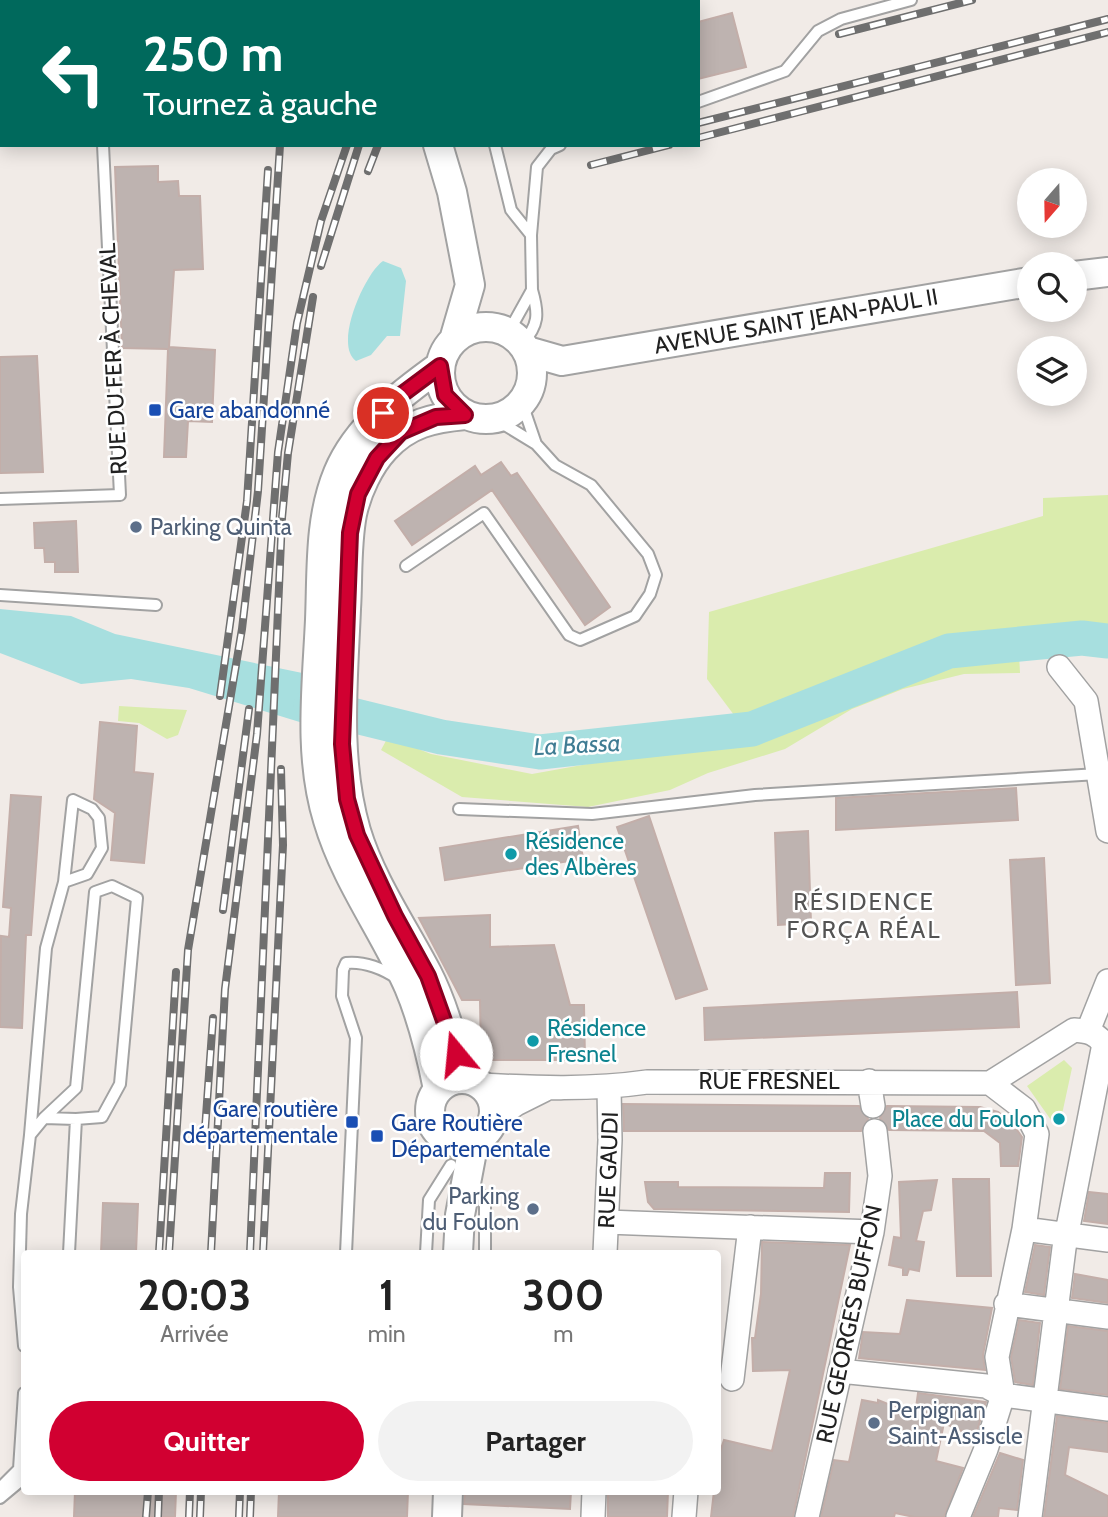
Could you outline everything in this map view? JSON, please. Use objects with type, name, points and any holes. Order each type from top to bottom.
[{"type":"street","points":[[439,147],[452,192],[470,285],[454,340],[445,352],[440,366],[445,395],[465,415]]},
{"type":"street","points":[[1087,274],[1108,272]]},
{"type":"street","name":"AVENUE SAINT JEAN-PAUL II","points":[[514,339],[562,361],[1017,284]]},
{"type":"street","points":[[470,285],[514,339],[532,380],[524,399]]},
{"type":"street","points":[[454,340],[476,328],[514,339]]},
{"type":"street","points":[[332,649],[352,513],[366,478],[384,449],[401,432],[436,417],[465,415],[495,419],[510,413],[562,361]]},
{"type":"street","points":[[440,366],[401,395],[362,434],[339,471],[325,524],[332,649],[329,742],[317,775],[328,820],[343,862],[409,987],[428,1039],[461,1084],[493,1101],[493,1120],[489,1129],[461,1156],[458,1250]]},
{"type":"street","points":[[1059,667],[1086,701],[1108,831]]},
{"type":"street","points":[[329,742],[357,835],[395,916],[428,976],[447,1024],[461,1084]]},
{"type":"street","points":[[1030,1517],[1067,1235],[1108,981]]},
{"type":"street","points":[[958,1517],[986,1449],[1003,1395],[997,1357],[1006,1304],[1024,1229],[1034,1172],[1037,1134],[1024,1109],[990,1083],[1074,1030],[1100,1040]]},
{"type":"street","points":[[869,1081],[873,1106]]},
{"type":"street","name":"RUE FRESNEL","points":[[461,1084],[609,1088],[647,1082],[990,1083]]},
{"type":"street","points":[[461,1084],[432,1098],[430,1118],[441,1136],[461,1156]]},
{"type":"street","name":"RUE FRESNEL","points":[[493,1120],[547,1088]]},
{"type":"street","name":"RUE GAUDI","points":[[606,1250],[609,1088]]},
{"type":"street","name":"RUE GEORGES BUFFON","points":[[807,1517],[872,1231],[880,1176],[875,1130]]},
{"type":"street","points":[[607,1222],[872,1231]]},
{"type":"street","points":[[732,1378],[750,1227]]},
{"type":"street","points":[[1024,1229],[1108,1240]]},
{"type":"street","points":[[1006,1304],[1108,1317]]},
{"type":"street","points":[[840,1371],[986,1386],[1003,1395],[1108,1409]]},
{"type":"street","points":[[447,1517],[448,1495]]},
{"type":"street","points":[[593,1517],[594,1495]]},
{"type":"street","points":[[684,1517],[686,1495]]},
{"type":"lane","points":[[700,101],[785,71],[818,31],[841,19],[911,0]]},
{"type":"lane","name":"RUE DU FER À CHEVAL","points":[[0,499],[120,495],[103,147]]},
{"type":"lane","points":[[496,147],[511,209],[531,235]]},
{"type":"lane","points":[[514,339],[536,328],[538,312],[532,289],[531,235],[537,167],[556,147]]},
{"type":"lane","points":[[514,339],[532,289]]},
{"type":"lane","points":[[524,399],[536,444]]},
{"type":"lane","points":[[406,566],[484,513],[569,635],[580,640],[635,616],[650,594],[656,575],[649,554],[591,485],[555,465],[536,444],[495,419]]},
{"type":"lane","points":[[0,595],[156,605]]},
{"type":"lane","points":[[459,809],[592,814],[755,795],[1098,774]]},
{"type":"lane","points":[[21,1311],[19,1287],[22,1214],[46,948],[64,882],[74,800],[92,809],[99,818],[102,848],[87,873],[64,882]]},
{"type":"lane","points":[[30,1135],[44,1118],[76,1088],[95,892],[112,886],[137,898],[120,1084],[102,1117],[44,1118]]},
{"type":"lane","points":[[346,1250],[356,1038],[342,996],[343,970],[346,963],[356,961],[388,972],[409,987]]},
{"type":"lane","points":[[69,1250],[76,1119]]},
{"type":"lane","points":[[426,1250],[429,1200],[461,1156],[485,1200],[485,1250]]},
{"type":"lane","points":[[0,1488],[19,1469],[21,1439]]},
{"type":"lane","points":[[0,1498],[21,1480]]},
{"type":"green space","points":[[1108,495],[1108,629],[1018,635],[1020,673],[964,674],[903,689],[852,709],[785,749],[708,773],[670,790],[588,807],[462,797],[381,750],[388,737],[431,754],[532,774],[749,735],[707,679],[709,612],[1043,516],[1043,498]]},
{"type":"green space","points":[[119,706],[187,710],[178,735],[167,739],[139,723],[118,721]]},
{"type":"green space","points":[[1064,1060],[1072,1068],[1061,1119],[1051,1120],[1027,1086]]},
{"type":"water","points":[[383,261],[401,268],[406,281],[400,336],[387,336],[371,355],[356,361],[350,353],[348,340],[354,310],[368,279]]},
{"type":"water","points":[[0,609],[71,616],[115,634],[341,681],[342,735],[189,688],[131,679],[81,684],[0,653]]},
{"type":"building","points":[[732,13],[746,67],[700,78],[700,21]]},
{"type":"building","points":[[158,166],[158,182],[178,181],[179,196],[200,196],[203,269],[174,270],[169,347],[215,350],[212,422],[188,421],[186,457],[164,457],[168,349],[122,348],[115,167]]},
{"type":"building","points":[[37,356],[43,472],[0,473],[0,357]]},
{"type":"building","points":[[501,462],[511,476],[517,473],[610,607],[585,625],[492,490],[412,545],[395,521],[475,466],[481,475]]},
{"type":"building","points":[[76,521],[78,572],[55,572],[55,562],[45,562],[44,548],[35,548],[34,523]]},
{"type":"building","points":[[100,722],[137,726],[134,772],[153,774],[144,863],[111,860],[115,813],[94,799]]},
{"type":"building","points":[[1016,788],[1018,820],[836,830],[836,798]]},
{"type":"building","points":[[11,795],[41,797],[31,935],[26,935],[22,1028],[0,1027],[1,936],[9,937],[11,908],[3,907]]},
{"type":"building","points":[[649,816],[707,989],[676,999],[617,827]]},
{"type":"building","name":"Résidence des Albères","points":[[578,826],[583,859],[445,880],[440,848]]},
{"type":"building","points":[[808,831],[811,923],[778,925],[775,833]]},
{"type":"building","points":[[1044,858],[1050,983],[1016,985],[1010,860]]},
{"type":"building","points":[[490,915],[490,947],[554,945],[570,1005],[584,1005],[585,1060],[485,1060],[481,1056],[480,1000],[462,1000],[419,918]]},
{"type":"building","points":[[1017,992],[1019,1027],[705,1040],[704,1008]]},
{"type":"building","points":[[623,1104],[859,1106],[868,1119],[861,1131],[624,1131]]},
{"type":"building","points":[[887,1106],[980,1107],[998,1112],[1012,1123],[1022,1137],[1018,1166],[1001,1166],[1000,1143],[984,1131],[889,1130],[880,1118]]},
{"type":"building","points":[[825,1173],[850,1173],[849,1212],[654,1209],[648,1202],[645,1182],[678,1182],[678,1187],[824,1188]]},
{"type":"building","points":[[953,1179],[989,1179],[991,1276],[957,1276]]},
{"type":"building","points":[[937,1180],[931,1210],[923,1211],[916,1241],[924,1242],[919,1271],[909,1269],[907,1275],[903,1275],[903,1268],[889,1265],[894,1237],[901,1238],[899,1182]]},
{"type":"building","points":[[1089,1192],[1108,1194],[1108,1224],[1084,1221]]},
{"type":"building","points":[[103,1203],[138,1204],[136,1250],[101,1250]]},
{"type":"building","points":[[762,1242],[850,1245],[793,1517],[711,1517],[714,1495],[721,1495],[721,1449],[724,1440],[772,1451],[790,1370],[753,1371],[752,1338],[755,1338],[761,1294]]},
{"type":"building","points":[[1035,1245],[1050,1247],[1044,1295],[1025,1292]]},
{"type":"building","points":[[1075,1274],[1108,1280],[1108,1303],[1072,1298]]},
{"type":"building","points":[[907,1300],[992,1308],[983,1355],[985,1370],[859,1358],[863,1332],[900,1334]]},
{"type":"building","points":[[1019,1320],[1040,1323],[1033,1385],[1015,1382],[1011,1357]]},
{"type":"building","points":[[1068,1326],[1108,1331],[1108,1395],[1060,1389]]},
{"type":"building","points":[[918,1393],[986,1402],[975,1437],[944,1423],[936,1461],[963,1468],[944,1517],[914,1517],[895,1513],[894,1517],[821,1517],[834,1460],[849,1462],[862,1400],[878,1403],[878,1400],[915,1415]]},
{"type":"building","points":[[1057,1416],[1108,1423],[1108,1452],[1069,1447],[1065,1475],[1108,1496],[1108,1517],[1044,1517]]},
{"type":"building","points":[[1000,1453],[1023,1460],[1017,1510],[999,1508],[998,1517],[973,1517]]},
{"type":"building","points":[[75,1495],[176,1495],[175,1517],[74,1517]]},
{"type":"building","points":[[279,1495],[408,1495],[407,1517],[278,1517]]},
{"type":"building","points":[[465,1495],[571,1495],[570,1509],[464,1504]]},
{"type":"building","points":[[608,1495],[668,1495],[667,1517],[608,1517]]},
{"type":"waterway","name":"La Bassa","points":[[311,705],[441,737],[540,752],[752,729],[949,651],[1082,638],[1108,641]]},
{"type":"railway","points":[[839,34],[972,0]]},
{"type":"railway","points":[[700,122],[1108,19]]},
{"type":"railway","points":[[700,137],[1108,32]]},
{"type":"railway","points":[[169,1250],[188,950],[242,629],[258,491],[280,147]]},
{"type":"railway","points":[[211,1250],[225,989],[257,734],[278,452],[297,323],[321,221],[346,147]]},
{"type":"railway","points":[[321,266],[358,147]]},
{"type":"railway","points":[[368,171],[377,147]]},
{"type":"railway","points":[[591,165],[661,147]]},
{"type":"railway","points":[[220,696],[247,501],[268,170]]},
{"type":"railway","points":[[250,1250],[282,518],[288,453],[313,297]]},
{"type":"railway","points":[[223,910],[249,709]]},
{"type":"railway","points":[[263,1250],[283,845],[281,769]]},
{"type":"railway","points":[[159,1250],[176,972]]},
{"type":"railway","points":[[205,1130],[213,1018]]},
{"type":"railway","points":[[146,1517],[148,1495]]},
{"type":"railway","points":[[158,1517],[159,1495]]},
{"type":"railway","points":[[189,1517],[190,1495]]},
{"type":"railway","points":[[200,1517],[201,1495]]},
{"type":"railway","points":[[239,1517],[240,1495]]},
{"type":"railway","points":[[250,1517],[251,1495]]},
{"type":"place","name":"Gare abandonné","points":[[155,410]]},
{"type":"place","name":"Parking Quinta","points":[[136,527]]},
{"type":"place","name":"Résidence des Albères","points":[[511,854]]},
{"type":"place","name":"Résidence Fresnel","points":[[533,1041]]},
{"type":"place","name":"Place du Foulon","points":[[1059,1119]]},
{"type":"place","name":"Gare routière départementale","points":[[352,1122]]},
{"type":"place","name":"Gare Routière Départementale","points":[[377,1136]]},
{"type":"place","name":"Parking du Foulon","points":[[533,1209]]},
{"type":"place","name":"Perpignan Saint-Assiscle","points":[[874,1423]]},
{"type":"district","name":"RÉSIDENCE FORÇA RÉAL","points":[[864,916]]},
{"type":"route","points":[[383,413],[401,395],[440,366],[440,381],[445,395],[453,406],[465,415],[436,417],[401,432],[377,458],[358,494],[350,533],[342,744],[347,799],[357,835],[395,916],[428,976],[456,1054]]}]
